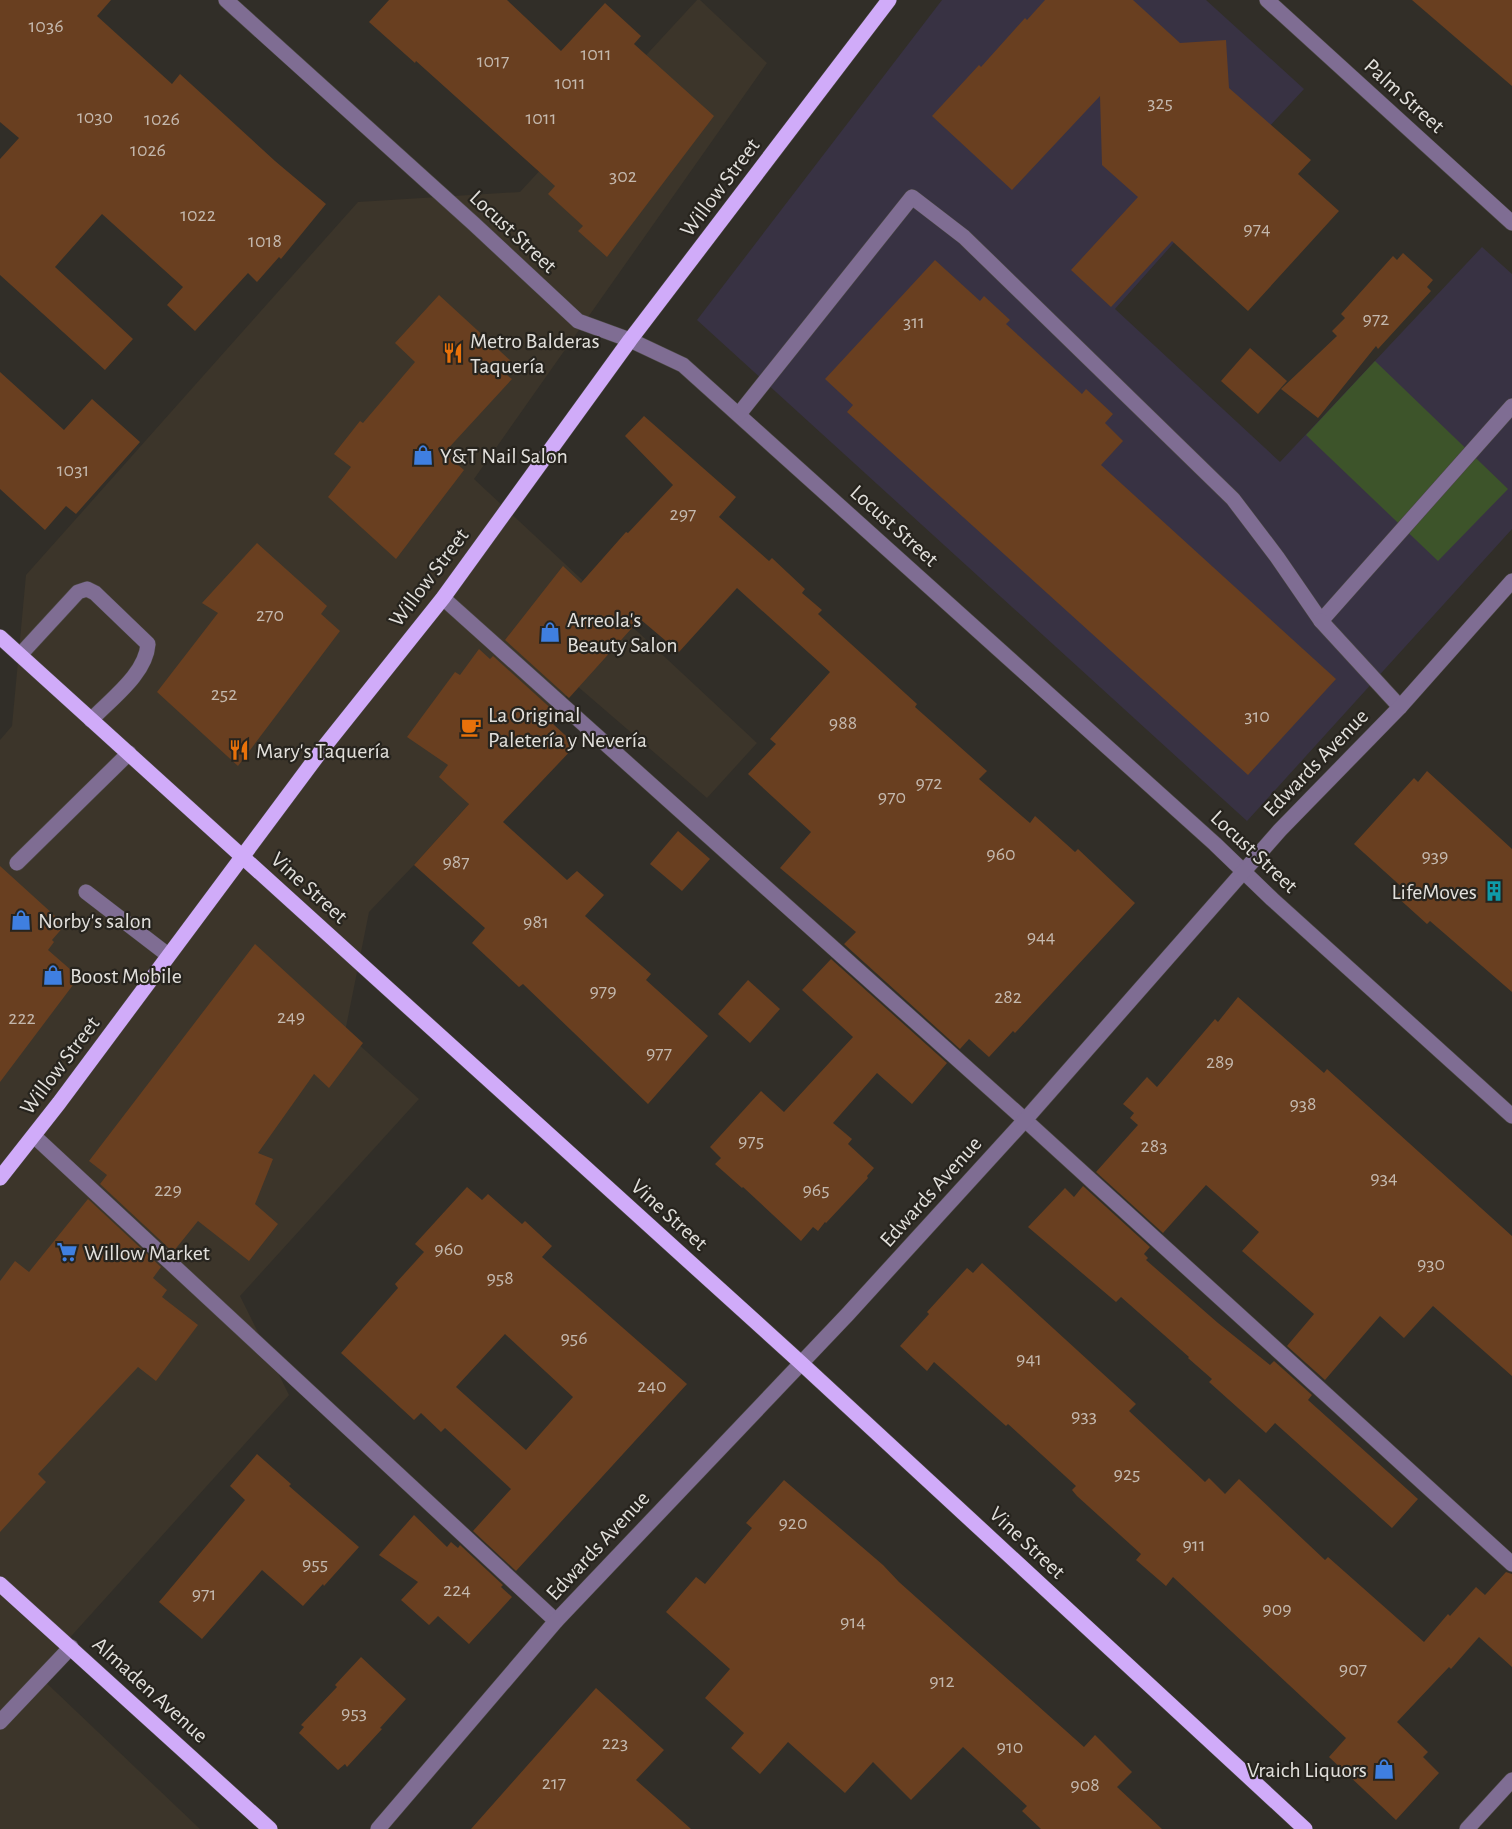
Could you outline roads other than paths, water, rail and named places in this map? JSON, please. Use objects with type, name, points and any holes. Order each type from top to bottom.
[{"type":"main road","name":"Willow Street","points":[[0,1178],[34,1136],[324,747],[442,598],[630,340],[889,0]]},
{"type":"main road","name":"Vine Street","points":[[0,637],[801,1363],[1305,1829]]},
{"type":"main road","name":"Almaden Avenue","points":[[0,1584],[270,1829]]},
{"type":"street","name":"Locust Street","points":[[226,0],[578,321],[630,340],[683,364],[1512,1116]]},
{"type":"street","name":"Palm Street","points":[[1267,0],[1512,223]]},
{"type":"street","points":[[739,414],[912,197],[964,237],[1233,499],[1321,621],[1400,707]]},
{"type":"street","points":[[1321,621],[1512,406]]},
{"type":"street","name":"Edwards Avenue","points":[[378,1829],[556,1621],[847,1315],[1025,1120],[1280,830],[1400,707],[1512,581]]},
{"type":"street","points":[[20,655],[78,592],[87,589],[96,593],[148,644],[147,655],[141,666],[91,720]]},
{"type":"street","points":[[442,598],[1025,1120],[1512,1564]]},
{"type":"street","points":[[17,863],[129,753]]},
{"type":"street","points":[[86,891],[168,955]]},
{"type":"street","points":[[34,1136],[556,1621]]},
{"type":"street","points":[[0,1722],[71,1647]]},
{"type":"street","points":[[1467,1829],[1512,1780]]},
{"type":"place","name":"Metro Balderas Taquería","points":[[453,353]]},
{"type":"place","name":"Y&T Nail Salon","points":[[423,455]]},
{"type":"place","name":"Arreola's Beauty Salon","points":[[550,632]]},
{"type":"place","name":"La Original Paletería y Nevería","points":[[471,727]]},
{"type":"place","name":"Mary's Taquería","points":[[239,750]]},
{"type":"place","name":"LifeMoves","points":[[1494,891]]},
{"type":"place","name":"Norby's salon","points":[[21,920]]},
{"type":"place","name":"Boost Mobile","points":[[53,975]]},
{"type":"place","name":"Willow Market","points":[[67,1252]]},
{"type":"place","name":"Vraich Liquors","points":[[1384,1769]]}]
